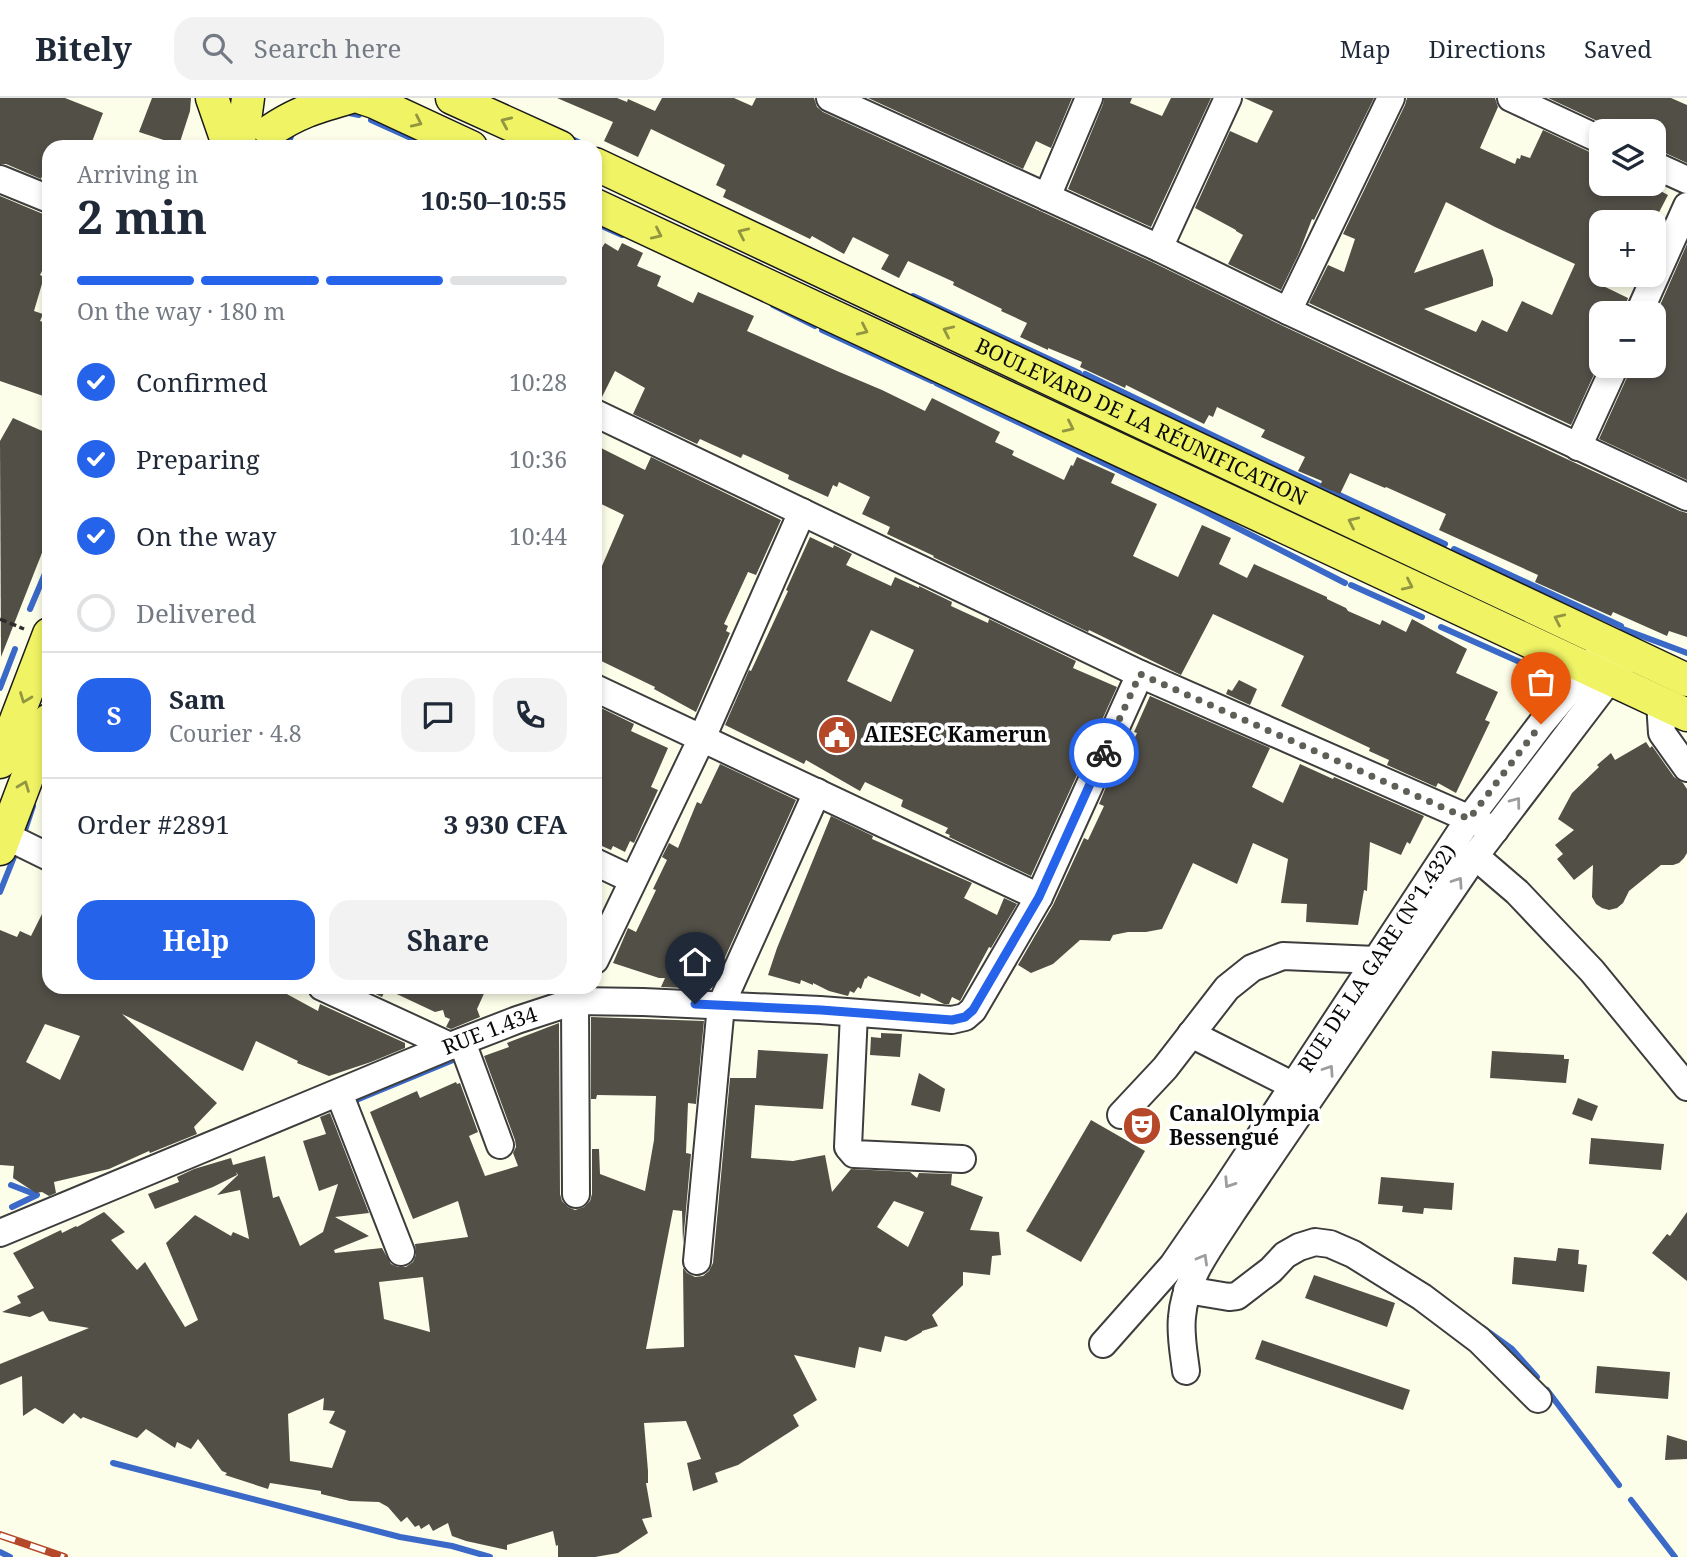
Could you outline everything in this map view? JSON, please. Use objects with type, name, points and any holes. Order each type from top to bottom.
[{"type":"main road","points":[[212,98],[227,140]]},
{"type":"main road","points":[[239,140],[248,98]]},
{"type":"main road","points":[[267,139],[280,112],[291,98]]},
{"type":"main road","points":[[267,139],[290,118],[348,98]]},
{"type":"main road","points":[[362,98],[456,140]]},
{"type":"main road","points":[[452,98],[545,140]]},
{"type":"main road","name":"BOULEVARD DE LA RÉUNIFICATION","points":[[602,166],[1687,680]]},
{"type":"main road","points":[[602,208],[1674,709]]},
{"type":"main road","points":[[0,762],[42,653]]},
{"type":"main road","points":[[2,839],[42,738]]},
{"type":"street","points":[[830,98],[879,109],[1047,197],[1687,497]]},
{"type":"street","points":[[1047,197],[1089,98]]},
{"type":"street","points":[[1159,248],[1228,98]]},
{"type":"street","points":[[1288,311],[1391,98]]},
{"type":"street","points":[[1511,98],[1589,134]]},
{"type":"street","points":[[1666,170],[1687,180]]},
{"type":"street","points":[[0,179],[42,196]]},
{"type":"street","points":[[1644,301],[1687,206]]},
{"type":"street","points":[[1578,447],[1610,378]]},
{"type":"street","points":[[602,416],[1140,674],[1495,830]]},
{"type":"street","points":[[602,945],[702,738],[802,512]]},
{"type":"street","points":[[1186,1371],[1181,1319],[1187,1290],[1202,1260],[1598,674],[1619,648]]},
{"type":"street","name":"RUE 1.434","points":[[0,1233],[578,994],[643,1002],[952,1020],[965,1017],[973,1010],[1039,897],[1140,674]]},
{"type":"street","name":"RUE DE LA GARE (N°1.432)","points":[[1102,1344],[1173,1265],[1469,819],[1541,724],[1598,674]]},
{"type":"street","points":[[602,691],[1039,897]]},
{"type":"street","points":[[1674,709],[1662,733],[1687,768]]},
{"type":"street","points":[[697,1261],[721,1006],[817,792]]},
{"type":"street","points":[[2,839],[42,854]]},
{"type":"street","points":[[1475,856],[1517,892],[1592,971],[1687,1087]]},
{"type":"street","points":[[602,865],[633,880]]},
{"type":"street","points":[[1121,1115],[1165,1069],[1227,988],[1252,968],[1283,956],[1376,960]]},
{"type":"street","points":[[338,994],[456,1044],[500,1145]]},
{"type":"street","points":[[576,1194],[578,994]]},
{"type":"street","points":[[854,1013],[848,1147],[854,1154],[962,1159]]},
{"type":"street","points":[[1191,1034],[1294,1086]]},
{"type":"street","points":[[339,1093],[401,1252]]},
{"type":"street","points":[[1187,1290],[1237,1296],[1292,1251],[1315,1242],[1330,1244],[1353,1254],[1422,1297],[1479,1340],[1538,1399]]},
{"type":"building","points":[[0,98],[65,98],[103,113],[93,140],[42,140],[41,179],[0,164]]},
{"type":"building","points":[[152,98],[191,98],[190,111],[181,140],[164,140],[139,132]]},
{"type":"building","points":[[557,98],[617,98],[627,102],[628,99],[655,111],[662,98],[734,98],[752,106],[756,98],[814,98],[817,107],[823,112],[1152,262],[1281,325],[1687,513],[1687,637],[1669,631],[1667,636],[1613,612],[1611,616],[1535,582],[1538,575],[1439,530],[1446,514],[1386,487],[1350,473],[1340,494],[1320,486],[1322,481],[1298,471],[1305,457],[1261,437],[1265,430],[1217,407],[1213,417],[1209,415],[1204,424],[1126,385],[1125,388],[1080,367],[1082,362],[1020,337],[1027,323],[953,285],[954,282],[908,261],[899,278],[881,269],[889,255],[853,237],[844,254],[812,236],[810,239],[723,197],[726,190],[716,185],[725,165],[651,129],[638,157],[604,141],[613,122]]},
{"type":"building","points":[[868,98],[1072,98],[1051,148],[1036,141],[1023,169]]},
{"type":"building","points":[[1104,98],[1132,98],[1130,103],[1162,116],[1171,98],[1211,98],[1151,227],[1068,189]]},
{"type":"building","points":[[1244,98],[1374,98],[1314,220],[1312,219],[1281,290],[1228,264],[1243,235],[1195,208],[1230,131],[1257,143],[1273,111]]},
{"type":"building","points":[[1407,98],[1495,98],[1498,107],[1480,148],[1515,164],[1521,155],[1530,158],[1543,130],[1589,152],[1589,196],[1668,195],[1660,210],[1589,210],[1589,287],[1605,287],[1628,298],[1627,301],[1589,301],[1589,378],[1592,378],[1571,425],[1309,303],[1328,265],[1344,272],[1355,239],[1343,234]],"holes":[[[1446,202],[1575,264],[1552,315],[1522,301],[1507,332],[1482,320],[1476,332],[1424,309],[1493,286],[1483,249],[1414,273]]]},
{"type":"building","points":[[1548,98],[1671,98],[1687,105],[1687,163],[1666,153],[1666,119],[1593,119]]},
{"type":"building","points":[[0,196],[42,214],[42,284],[34,311],[42,314],[42,396],[0,381]]},
{"type":"building","points":[[605,243],[618,251],[622,243],[643,253],[637,266],[661,276],[657,286],[693,303],[698,292],[754,316],[747,331],[925,411],[932,398],[1000,432],[995,442],[1014,451],[1012,455],[1064,480],[1077,457],[1115,474],[1111,483],[1157,504],[1133,556],[1178,577],[1202,525],[1231,538],[1219,564],[1247,578],[1254,564],[1327,597],[1348,611],[1380,625],[1382,620],[1406,632],[1412,619],[1467,649],[1456,673],[1498,692],[1485,720],[1490,722],[1456,793],[1438,783],[1436,787],[1387,765],[1389,760],[1369,751],[1370,748],[1281,706],[1304,656],[1213,614],[1181,675],[887,534],[890,527],[862,514],[870,497],[839,482],[837,487],[833,485],[828,497],[743,454],[741,458],[700,439],[697,444],[633,414],[645,388],[615,371],[602,397],[602,248]]},
{"type":"building","points":[[1687,244],[1687,480],[1599,439],[1627,378],[1666,378],[1666,301],[1662,301]]},
{"type":"building","points":[[13,418],[42,431],[42,553],[1,657],[0,441]]},
{"type":"building","points":[[602,448],[645,470],[651,457],[781,520],[756,575],[748,572],[724,624],[728,626],[726,631],[730,633],[696,712],[654,689],[655,687],[602,661],[602,566],[624,515],[602,504]]},
{"type":"building","points":[[810,537],[852,554],[846,565],[891,586],[895,577],[919,586],[952,602],[951,606],[988,623],[989,619],[1076,661],[1073,668],[1117,687],[1031,876],[949,837],[950,835],[945,833],[948,828],[902,807],[903,800],[865,782],[860,791],[806,760],[804,764],[725,725],[788,591],[786,590]],"holes":[[[871,630],[914,650],[891,702],[847,681]]]},
{"type":"building","points":[[1239,680],[1257,689],[1250,705],[1226,694],[1228,689],[1232,691]]},
{"type":"building","points":[[1150,696],[1270,748],[1252,787],[1283,803],[1300,764],[1424,816],[1410,844],[1407,842],[1401,855],[1370,842],[1367,891],[1364,890],[1358,925],[1306,922],[1307,904],[1281,903],[1288,859],[1253,843],[1237,884],[1193,863],[1162,929],[1113,935],[1110,941],[1080,940],[1053,964],[1031,973],[1018,965],[1053,905],[1084,838],[1088,840],[1104,806],[1099,804],[1108,782],[1112,784],[1137,733],[1134,732]]},
{"type":"building","points":[[602,708],[634,724],[631,731],[668,748],[651,787],[658,790],[634,843],[630,841],[625,852],[613,846],[611,850],[602,846]]},
{"type":"building","points":[[1646,742],[1687,789],[1687,853],[1679,863],[1661,865],[1629,891],[1623,903],[1609,910],[1596,904],[1592,897],[1593,865],[1574,880],[1557,859],[1563,854],[1555,845],[1574,830],[1558,819],[1572,793],[1599,767],[1597,765],[1611,753],[1615,760]]},
{"type":"building","points":[[720,764],[796,800],[710,989],[661,987],[665,978],[613,963],[628,928],[636,932],[656,890],[653,889],[667,860],[662,857],[669,843],[678,848],[697,802],[701,804]]},
{"type":"building","points":[[831,816],[873,836],[872,839],[972,883],[964,898],[997,915],[1004,898],[1017,904],[991,948],[989,947],[960,1001],[952,997],[949,1004],[944,1004],[921,993],[920,997],[868,976],[861,989],[858,987],[854,993],[850,991],[848,996],[813,983],[801,980],[800,984],[768,975]]},
{"type":"building","points":[[42,914],[42,994],[287,994],[318,1011],[320,1004],[405,1043],[405,1048],[329,1076],[297,1063],[298,1061],[256,1041],[243,1071],[122,1014],[217,1103],[194,1127],[197,1134],[109,1169],[54,1182],[56,1193],[49,1196],[42,1192],[36,1193],[13,1178],[14,1166],[0,1165],[0,930],[17,937],[20,931],[31,936]],"holes":[[[45,1024],[80,1036],[60,1080],[26,1062]]]},
{"type":"building","points":[[397,994],[484,994],[477,1009],[480,1017],[451,1029],[446,1027],[450,1019],[445,1017],[443,1010],[435,1012]]},
{"type":"building","points":[[591,1017],[704,1021],[696,1104],[688,1103],[686,1153],[691,1154],[683,1243],[682,1211],[673,1210],[646,1349],[684,1347],[683,1268],[695,1277],[703,1276],[713,1263],[730,1078],[756,1078],[758,1050],[828,1054],[823,1109],[755,1105],[751,1158],[793,1161],[825,1155],[832,1192],[851,1169],[910,1172],[917,1178],[919,1173],[952,1174],[951,1185],[983,1197],[970,1230],[999,1232],[1001,1255],[992,1256],[990,1275],[963,1272],[963,1285],[932,1315],[938,1326],[922,1331],[906,1341],[885,1336],[881,1352],[859,1347],[855,1368],[794,1355],[817,1400],[793,1415],[799,1426],[738,1465],[715,1473],[718,1482],[693,1491],[687,1463],[701,1459],[686,1421],[644,1423],[648,1471],[646,1483],[652,1517],[642,1519],[648,1533],[618,1553],[595,1557],[558,1557],[558,1545],[556,1546],[553,1531],[507,1545],[507,1550],[452,1536],[448,1523],[433,1531],[429,1524],[421,1529],[419,1525],[415,1527],[407,1517],[401,1522],[388,1507],[379,1502],[350,1501],[321,1494],[321,1491],[270,1483],[268,1489],[225,1475],[227,1473],[222,1471],[198,1439],[191,1449],[177,1442],[175,1448],[146,1429],[137,1438],[83,1417],[81,1419],[74,1413],[63,1424],[35,1408],[23,1416],[22,1376],[0,1385],[0,1364],[89,1328],[49,1321],[43,1311],[30,1317],[2,1312],[21,1303],[17,1296],[34,1288],[13,1253],[61,1230],[62,1233],[77,1227],[104,1212],[125,1232],[111,1240],[137,1270],[145,1262],[185,1327],[198,1320],[166,1243],[195,1215],[231,1236],[233,1232],[249,1239],[240,1190],[217,1195],[238,1175],[236,1172],[237,1175],[213,1187],[155,1209],[148,1194],[179,1182],[177,1177],[231,1158],[233,1165],[265,1156],[273,1198],[279,1196],[300,1246],[323,1232],[338,1184],[319,1191],[303,1141],[326,1134],[320,1117],[330,1113],[369,1213],[335,1217],[369,1236],[334,1250],[335,1253],[382,1248],[391,1264],[406,1267],[413,1262],[416,1255],[415,1244],[468,1237],[458,1201],[413,1219],[370,1112],[417,1091],[420,1098],[456,1082],[460,1083],[478,1132],[469,1136],[485,1176],[518,1166],[513,1153],[515,1140],[484,1056],[509,1047],[507,1043],[559,1023],[560,1194],[562,1201],[575,1210],[584,1207],[592,1194],[592,1149],[599,1149],[600,1174],[645,1191],[654,1140],[656,1096],[597,1095],[596,1099],[591,1099]],"holes":[[[894,1201],[924,1212],[908,1247],[877,1227]],[[423,1277],[430,1332],[384,1319],[379,1282]],[[324,1398],[323,1410],[335,1411],[329,1423],[346,1431],[332,1468],[290,1461],[288,1414]]]},
{"type":"building","points":[[881,1033],[902,1034],[900,1057],[870,1055],[871,1037],[881,1038]]},
{"type":"building","points":[[1492,1051],[1564,1055],[1564,1059],[1569,1059],[1566,1083],[1490,1078]]},
{"type":"building","points":[[919,1073],[945,1089],[940,1112],[911,1105]]},
{"type":"building","points":[[1578,1098],[1598,1106],[1592,1121],[1572,1114]]},
{"type":"building","points":[[1091,1120],[1145,1151],[1081,1262],[1026,1231]]},
{"type":"building","points":[[1591,1138],[1664,1144],[1661,1170],[1589,1164]]},
{"type":"building","points":[[1381,1177],[1454,1183],[1452,1210],[1424,1208],[1423,1214],[1402,1212],[1403,1206],[1378,1204]]},
{"type":"building","points":[[1687,1212],[1687,1281],[1652,1253],[1667,1234],[1670,1236]]},
{"type":"building","points":[[1558,1248],[1579,1250],[1578,1264],[1587,1265],[1584,1292],[1512,1284],[1514,1257],[1556,1261]]},
{"type":"building","points":[[1314,1275],[1395,1303],[1387,1327],[1305,1298]]},
{"type":"building","points":[[1262,1340],[1410,1390],[1403,1410],[1255,1359]]},
{"type":"building","points":[[1597,1366],[1670,1372],[1668,1399],[1595,1393]]},
{"type":"building","points":[[1667,1435],[1687,1441],[1687,1459],[1665,1460]]},
{"type":"waterway","points":[[344,112],[359,115]]},
{"type":"waterway","points":[[371,120],[415,140]]},
{"type":"waterway","points":[[290,140],[293,131]]},
{"type":"waterway","points":[[602,226],[622,235]]},
{"type":"waterway","points":[[913,296],[1079,373]]},
{"type":"waterway","points":[[773,305],[815,326]]},
{"type":"waterway","points":[[822,330],[932,381]]},
{"type":"waterway","points":[[1085,374],[1445,544]]},
{"type":"waterway","points":[[936,383],[1204,511],[1345,583]]},
{"type":"waterway","points":[[1454,549],[1621,626]]},
{"type":"waterway","points":[[30,609],[42,581]]},
{"type":"waterway","points":[[1351,585],[1422,617]]},
{"type":"waterway","points":[[1441,627],[1522,663]]},
{"type":"waterway","points":[[1623,629],[1687,653]]},
{"type":"waterway","points":[[0,688],[15,649]]},
{"type":"waterway","points":[[25,830],[33,806]]},
{"type":"waterway","points":[[0,892],[16,852]]},
{"type":"waterway","points":[[349,1103],[458,1058]]},
{"type":"waterway","points":[[11,1185],[37,1195],[12,1207]]},
{"type":"waterway","points":[[1483,1328],[1512,1349],[1537,1377]]},
{"type":"waterway","points":[[1547,1390],[1619,1485]]},
{"type":"waterway","points":[[113,1463],[400,1537],[452,1546],[490,1557]]},
{"type":"waterway","points":[[1631,1500],[1675,1557]]},
{"type":"waterway","points":[[0,1552],[10,1557]]},
{"type":"railway","points":[[0,1535],[64,1557]]},
{"type":"way so far","points":[[1104,753],[1140,674],[1469,819],[1541,724]]},
{"type":"place","name":"AIESEC Kamerun","points":[[837,735]]},
{"type":"place","name":"CanalOlympia Bessengué","points":[[1142,1126]]},
{"type":"route","points":[[695,1004],[952,1020],[965,1017],[973,1010],[1039,897],[1104,753]]}]
